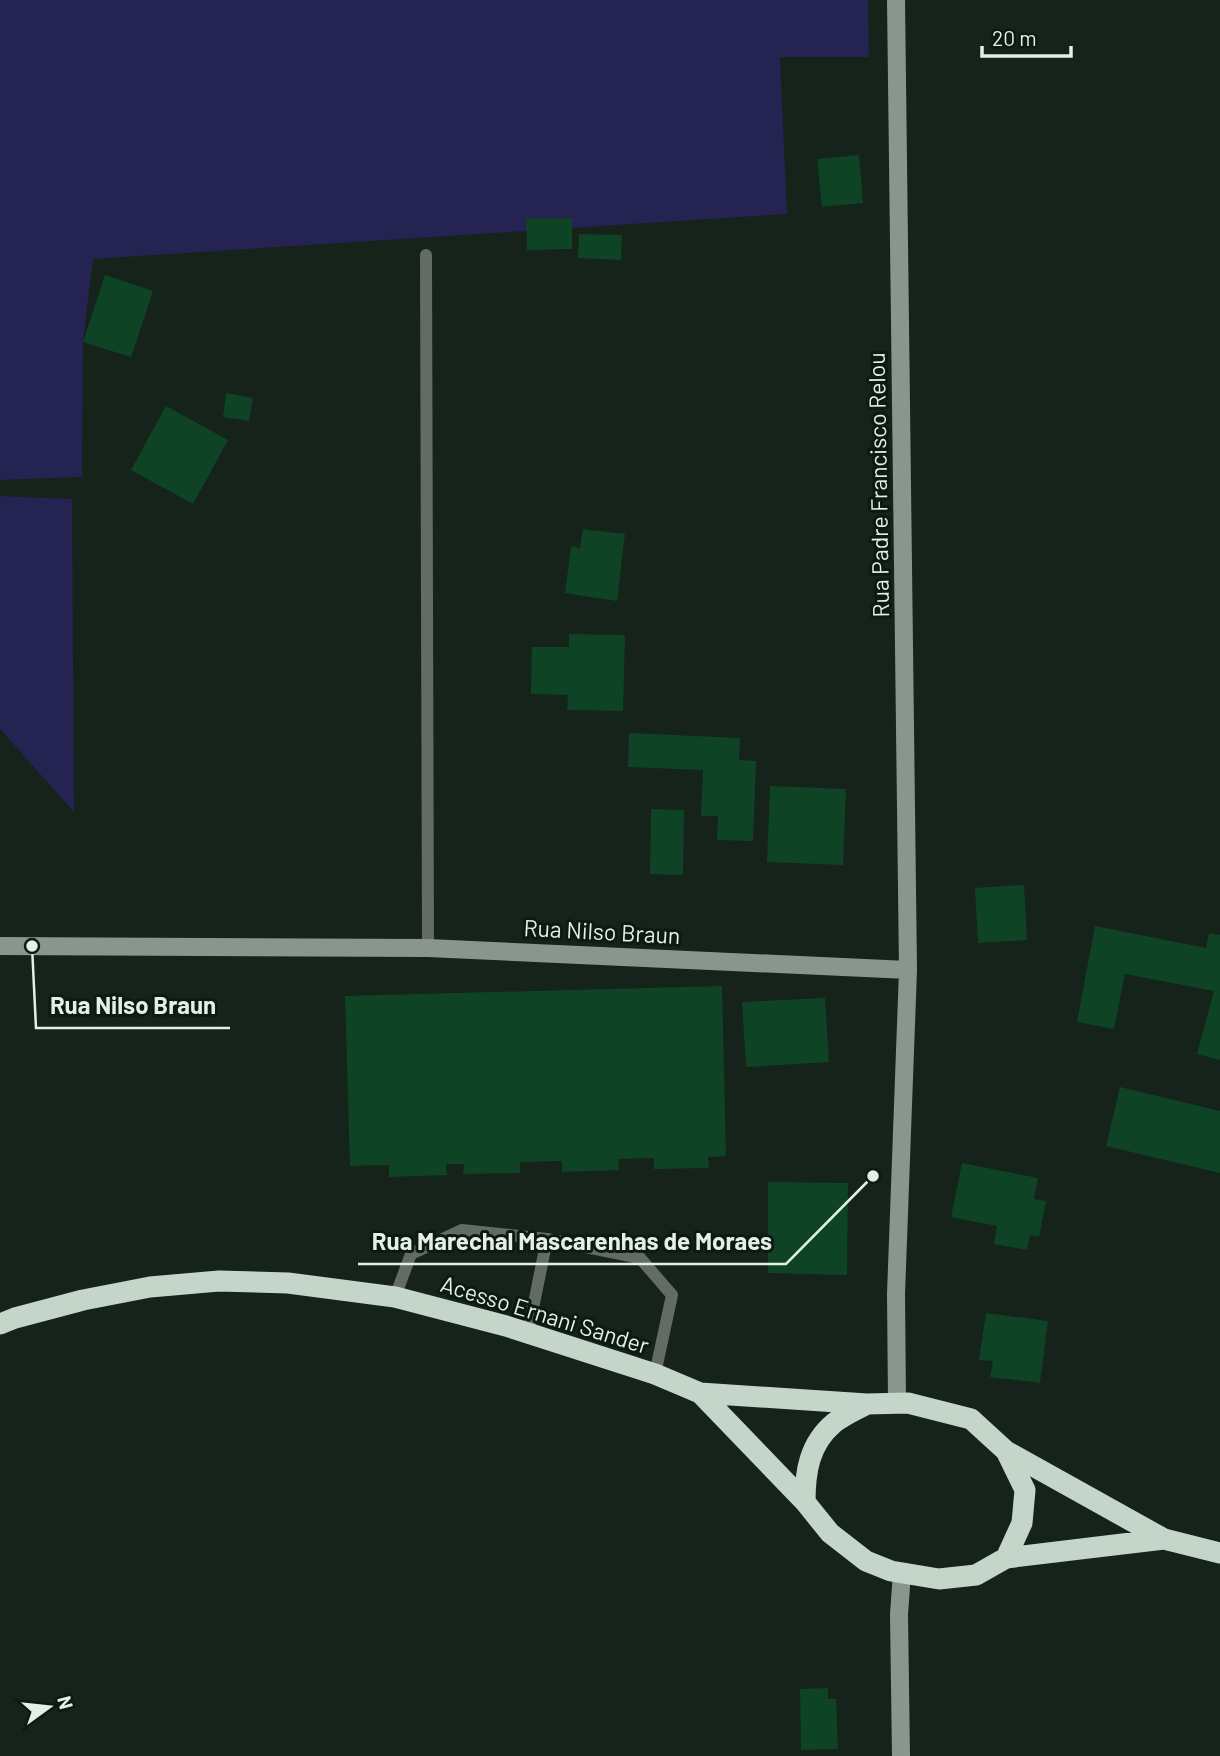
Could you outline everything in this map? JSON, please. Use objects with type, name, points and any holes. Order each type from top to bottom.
[{"type":"highway","name":"Acesso Ernani Sander","points":[[0,1324],[72,1303],[150,1287],[219,1281],[289,1283],[395,1297],[528,1333],[655,1374],[700,1393],[867,1404],[908,1403],[971,1419],[1006,1451],[1164,1539],[1220,1553]]},
{"type":"highway","name":"Acesso Ernani Sander","points":[[700,1393],[830,1533],[866,1561],[902,1573],[939,1579],[976,1575],[1006,1558],[1164,1539]]},
{"type":"highway","points":[[805,1503],[805,1472],[816,1445],[834,1424],[867,1404]]},
{"type":"highway","points":[[1006,1451],[1025,1490],[1022,1523],[1006,1558]]},
{"type":"street","name":"Rua Padre Francisco Relou","points":[[896,0],[908,970],[896,1294],[897,1403]]},
{"type":"street","name":"Rua Nilso Braun","points":[[0,946],[428,947],[908,970]]},
{"type":"street","points":[[901,1756],[902,1573]]},
{"type":"lane","points":[[426,255],[428,947]]},
{"type":"lane","points":[[395,1297],[411,1254],[462,1230],[547,1239],[640,1258],[672,1295],[655,1374]]},
{"type":"lane","points":[[528,1333],[547,1239]]},
{"type":"shaded area","points":[[0,0],[868,0],[869,57],[780,57],[787,214],[93,259],[83,342],[82,477],[0,480]]},
{"type":"shaded area","points":[[0,496],[72,499],[74,812],[0,729]]},
{"type":"building","points":[[859,155],[863,203],[822,207],[817,159]]},
{"type":"building","points":[[526,218],[572,218],[572,249],[527,250]]},
{"type":"building","points":[[579,234],[622,235],[621,260],[578,258]]},
{"type":"building","points":[[105,275],[153,291],[131,357],[83,342]]},
{"type":"building","points":[[226,393],[253,398],[249,421],[223,417]]},
{"type":"building","points":[[166,406],[228,440],[193,504],[131,470]]},
{"type":"building","points":[[583,529],[625,534],[617,601],[565,593],[571,546],[580,548]]},
{"type":"building","points":[[569,634],[625,635],[623,711],[567,710],[568,695],[531,694],[532,647],[569,647]]},
{"type":"building","points":[[629,733],[740,738],[739,760],[756,761],[753,841],[717,840],[718,816],[701,816],[703,770],[628,767]]},
{"type":"building","points":[[770,786],[846,789],[843,865],[767,862]]},
{"type":"building","points":[[651,809],[684,810],[683,875],[650,874]]},
{"type":"building","points":[[1024,885],[1027,940],[978,943],[975,888]]},
{"type":"building","points":[[1095,926],[1206,948],[1209,933],[1220,935],[1220,1060],[1197,1054],[1214,991],[1125,974],[1114,1029],[1077,1022]]},
{"type":"building","points":[[722,986],[726,1156],[708,1157],[709,1168],[654,1169],[654,1158],[618,1159],[619,1170],[562,1172],[562,1161],[520,1162],[520,1173],[463,1174],[464,1164],[446,1164],[447,1175],[389,1177],[389,1165],[350,1166],[345,996]]},
{"type":"building","points":[[825,998],[829,1062],[746,1067],[742,1002]]},
{"type":"building","points":[[1120,1087],[1220,1111],[1220,1173],[1106,1146]]},
{"type":"building","points":[[962,1163],[1038,1178],[1034,1199],[1046,1201],[1039,1237],[1030,1235],[1027,1250],[994,1244],[997,1226],[951,1217]]},
{"type":"building","points":[[768,1182],[848,1183],[847,1275],[768,1273]]},
{"type":"building","points":[[986,1313],[1048,1321],[1040,1383],[990,1377],[993,1361],[979,1360]]},
{"type":"building","points":[[828,1688],[828,1699],[836,1699],[838,1749],[801,1750],[800,1689]]},
{"type":"place","name":"Rua Nilso Braun","points":[[32,946]]},
{"type":"place","name":"Rua Marechal Mascarenhas de Moraes","points":[[873,1176]]}]
